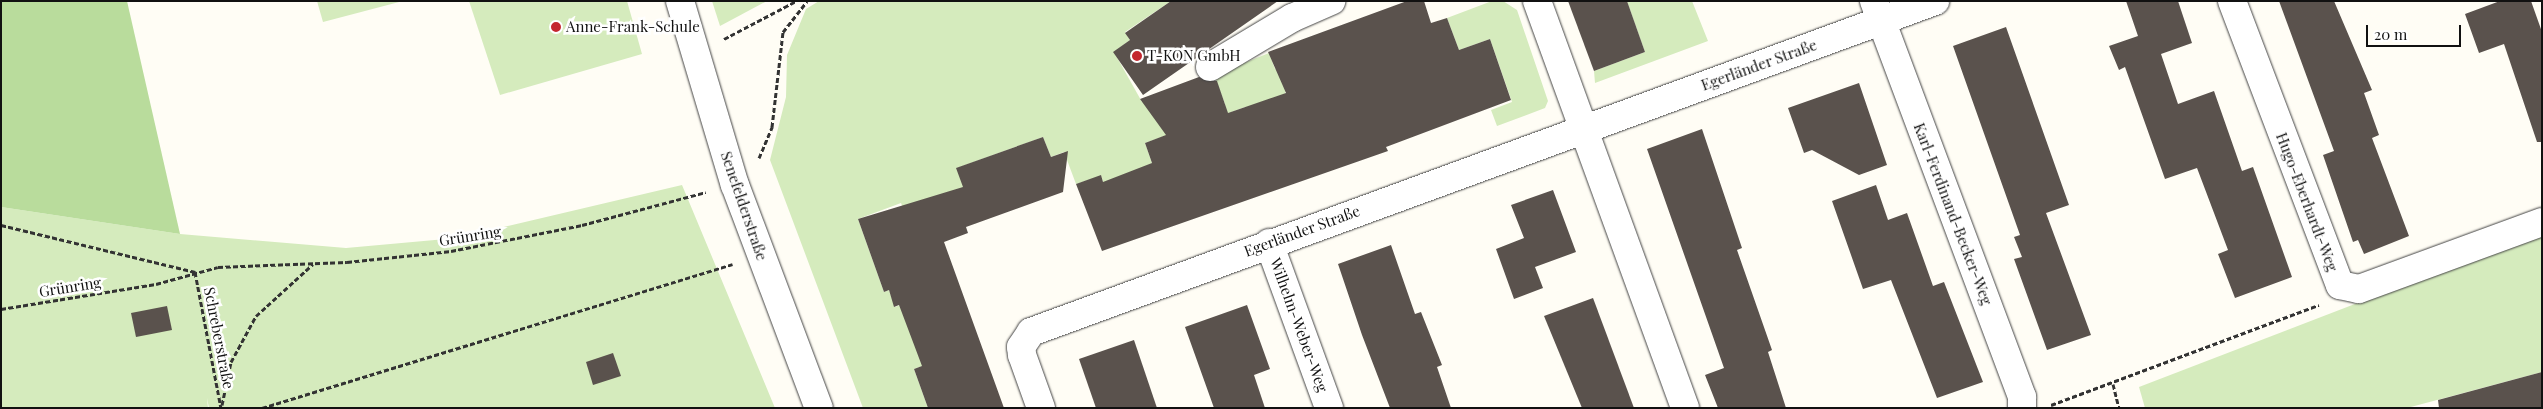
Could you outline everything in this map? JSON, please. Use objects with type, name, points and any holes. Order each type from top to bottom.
[{"type":"street","name":"Senefelderstraße","points":[[680,1],[694,55],[735,185],[819,408]]},
{"type":"street","points":[[1210,67],[1292,18],[1331,1]]},
{"type":"street","points":[[1537,1],[1685,408]]},
{"type":"street","name":"Egerländer Straße","points":[[1041,408],[1022,355],[1025,340],[1030,332],[1584,129],[1878,11],[1935,1]]},
{"type":"street","name":"Hugo-Eberhardt-Weg","points":[[2232,1],[2334,274],[2347,289],[2359,289]]},
{"type":"street","name":"Karl-Ferdinand-Becker-Weg","points":[[1878,11],[2022,397],[2022,408]]},
{"type":"street","points":[[2359,289],[2542,222]]},
{"type":"street","name":"Wilhelm-Weber-Weg","points":[[1270,243],[1329,408]]},
{"type":"path","points":[[694,55],[796,1]]},
{"type":"path","points":[[735,185],[766,146],[783,32],[807,1]]},
{"type":"path","name":"Grünring","points":[[1,309],[156,284],[195,272],[313,264],[504,242],[735,185]]},
{"type":"path","points":[[1,225],[195,272]]},
{"type":"path","points":[[262,408],[761,255]]},
{"type":"path","points":[[221,408],[231,362],[256,316],[313,264]]},
{"type":"path","name":"Schreberstraße","points":[[195,272],[221,408]]},
{"type":"path","points":[[2042,408],[2113,384],[2359,289]]},
{"type":"path","points":[[2113,384],[2119,408]]},
{"type":"green space","points":[[1,1],[127,1],[180,234],[1,207]]},
{"type":"green space","points":[[317,1],[403,1],[323,22]]},
{"type":"green space","name":"Anne-Frank-Schule","points":[[469,1],[627,1],[642,54],[500,95]]},
{"type":"green space","points":[[712,1],[767,1],[720,26]]},
{"type":"green space","points":[[819,1],[1171,1],[1125,32],[1130,40],[1114,52],[1142,102],[1225,104],[1214,75],[1269,53],[1275,69],[1315,80],[1285,92],[1297,124],[1245,107],[1145,143],[1152,163],[1106,190],[1101,176],[1076,184],[1064,152],[1051,157],[1043,137],[957,168],[977,223],[914,237],[901,203],[858,219],[884,292],[889,290],[895,307],[915,299],[925,365],[914,369],[928,408],[863,408],[770,160],[786,97],[787,55],[806,9]]},
{"type":"green space","points":[[1492,1],[1503,1],[1517,10],[1548,101],[1545,108],[1497,126],[1491,110],[1512,102],[1490,39],[1459,50],[1447,18]]},
{"type":"green space","points":[[1627,1],[1692,1],[1708,41],[1595,83],[1594,71],[1645,52]]},
{"type":"green space","points":[[682,185],[775,408],[209,408],[207,398],[208,408],[1,408],[1,207],[180,234],[346,248],[457,238]]},
{"type":"green space","points":[[2542,232],[2542,372],[2407,408],[2145,408],[2139,387]]},
{"type":"building","points":[[1171,1],[1278,1],[1143,95],[1113,52],[1130,40],[1125,33]]},
{"type":"building","points":[[1407,1],[1424,1],[1431,23],[1447,18],[1459,50],[1490,39],[1511,100],[1386,147],[1388,151],[1102,251],[1076,184],[1101,175],[1103,182],[1152,163],[1145,143],[1166,135],[1140,99],[1199,77],[1217,81],[1228,113],[1286,93],[1268,52]]},
{"type":"building","points":[[1568,1],[1627,1],[1645,52],[1594,71]]},
{"type":"building","points":[[2126,1],[2178,1],[2192,43],[2161,54],[2178,104],[2214,91],[2242,171],[2253,167],[2292,277],[2235,298],[2218,254],[2228,250],[2197,168],[2165,179],[2125,67],[2119,70],[2109,46],[2138,36]]},
{"type":"building","points":[[2279,1],[2334,1],[2372,90],[2364,93],[2379,135],[2372,138],[2409,236],[2364,254],[2358,240],[2353,242],[2323,155],[2334,151]]},
{"type":"building","points":[[2500,1],[2531,1],[2542,32],[2542,142],[2537,142],[2504,44],[2479,53],[2465,14]]},
{"type":"building","points":[[2006,27],[2069,205],[2046,213],[2091,335],[2047,350],[2014,259],[2022,257],[2014,237],[2020,235],[1953,46]]},
{"type":"building","points":[[1859,83],[1887,165],[1859,175],[1812,150],[1804,153],[1788,108]]},
{"type":"building","points":[[1702,129],[1742,248],[1737,250],[1772,350],[1768,352],[1786,408],[1718,408],[1705,375],[1724,368],[1647,149]]},
{"type":"building","points":[[1043,137],[1051,157],[1068,151],[1063,192],[966,227],[968,233],[944,242],[1004,408],[928,408],[914,369],[922,366],[899,305],[894,307],[889,290],[884,292],[858,219],[963,187],[956,168]]},
{"type":"building","points":[[1876,185],[1888,220],[1907,213],[1933,286],[1944,282],[1983,382],[1937,398],[1891,280],[1863,289],[1832,201]]},
{"type":"building","points":[[1553,190],[1576,252],[1535,267],[1543,288],[1514,299],[1496,249],[1524,238],[1511,205]]},
{"type":"building","points":[[1391,245],[1415,314],[1421,312],[1442,365],[1437,367],[1451,408],[1390,408],[1362,335],[1338,264]]},
{"type":"building","points":[[1593,298],[1634,408],[1582,408],[1544,316]]},
{"type":"building","points":[[1247,305],[1270,369],[1254,375],[1265,408],[1214,408],[1185,327]]},
{"type":"building","points":[[167,306],[172,330],[136,337],[131,313]]},
{"type":"building","points":[[1134,340],[1157,408],[1096,408],[1079,359]]},
{"type":"building","points":[[613,353],[621,376],[593,385],[586,362]]},
{"type":"building","points":[[2542,372],[2542,408],[2439,408],[2438,400]]},
{"type":"place","name":"Anne-Frank-Schule","points":[[556,27]]},
{"type":"place","name":"T-KON GmbH","points":[[1137,56]]}]
